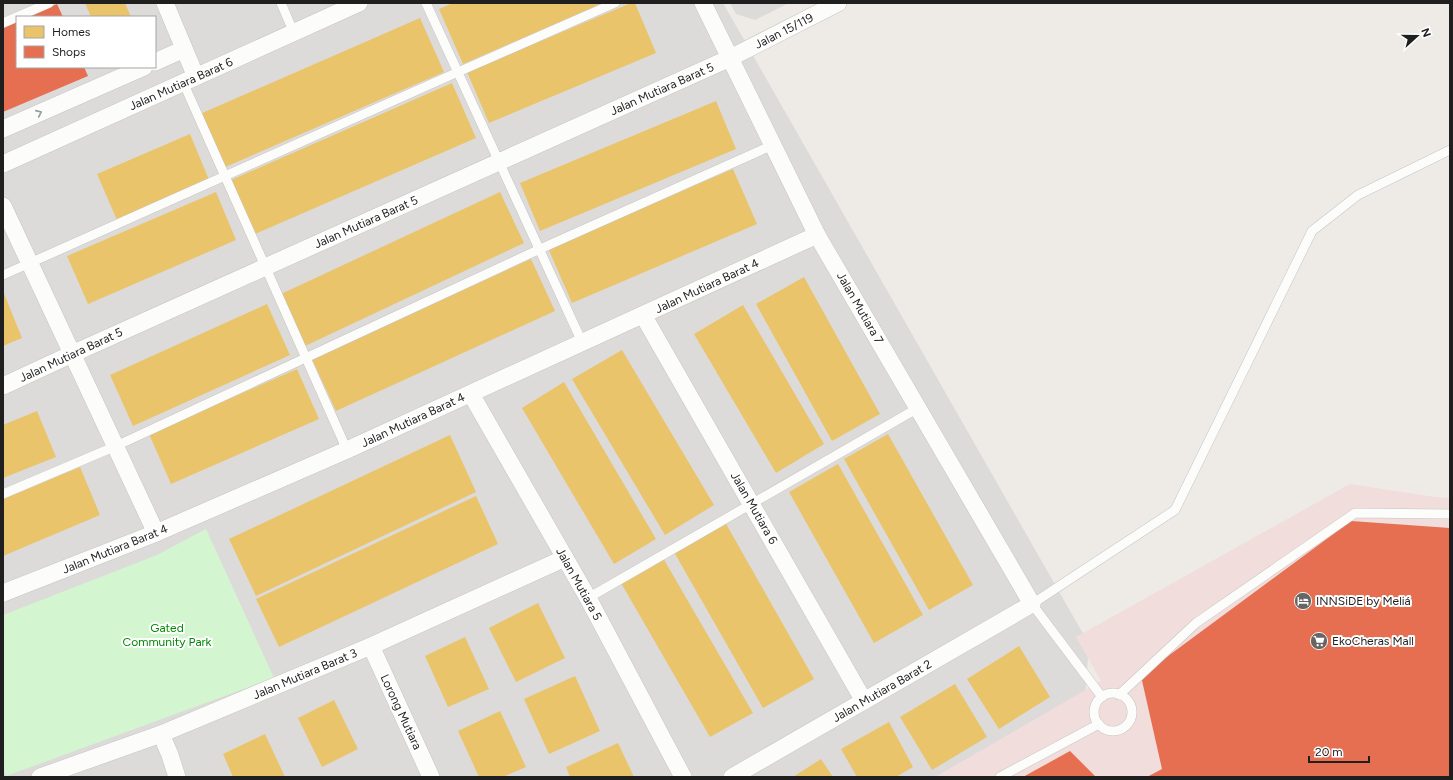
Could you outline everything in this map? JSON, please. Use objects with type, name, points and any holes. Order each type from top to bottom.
[{"type":"street","points":[[165,3],[184,49],[190,79]]},
{"type":"street","name":"Jalan Mutiara Barat 6","points":[[3,164],[359,3]]},
{"type":"street","name":"Jalan Mutiara 7","points":[[702,3],[816,234],[1032,604]]},
{"type":"street","name":"Jalan 15/119","points":[[730,58],[838,3]]},
{"type":"street","points":[[156,62],[184,49]]},
{"type":"street","name":"Jalan Mutiara Barat 5","points":[[3,386],[730,58]]},
{"type":"street","points":[[3,129],[142,68]]},
{"type":"street","points":[[3,206],[156,533]]},
{"type":"street","name":"Jalan Mutiara Barat 4","points":[[3,594],[156,533],[347,450],[582,342],[643,316],[816,234]]},
{"type":"street","name":"Jalan Mutiara 6","points":[[643,316],[864,701]]},
{"type":"street","name":"Jalan Mutiara 5","points":[[471,394],[588,598],[683,777]]},
{"type":"street","name":"Jalan Mutiara Barat 3","points":[[40,777],[161,734],[371,646],[565,558]]},
{"type":"street","name":"Jalan Mutiara Barat 2","points":[[732,777],[1032,604]]},
{"type":"street","name":"Lorong Mutiara","points":[[371,646],[431,777]]},
{"type":"street","points":[[161,734],[177,777]]},
{"type":"lane","points":[[19,16],[49,3]]},
{"type":"lane","points":[[281,3],[294,33]]},
{"type":"lane","points":[[426,3],[582,342]]},
{"type":"lane","points":[[3,275],[615,3]]},
{"type":"lane","points":[[3,23],[16,17]]},
{"type":"lane","points":[[190,79],[225,176],[307,357],[347,450]]},
{"type":"lane","points":[[3,494],[116,446],[540,248],[773,145]]},
{"type":"lane","points":[[1102,697],[1032,604],[1175,510],[1312,231],[1358,195],[1450,150]]},
{"type":"lane","points":[[588,598],[918,408]]},
{"type":"lane","points":[[1119,694],[1196,623],[1355,513],[1450,514]]},
{"type":"lane","points":[[1108,694],[1119,694],[1129,703],[1132,715],[1126,726],[1115,731],[1109,731],[1099,724],[1096,719],[1095,707],[1102,697],[1108,694]]},
{"type":"lane","points":[[1000,777],[1099,724]]},
{"type":"shaded area","points":[[3,3],[723,3],[1089,644],[1085,699],[952,777],[3,777]]},
{"type":"shaded area","points":[[730,3],[789,3],[755,20],[736,14]]},
{"type":"shaded area","name":"EkoCheras Mall","points":[[1350,484],[1450,498],[1450,777],[935,777],[1101,681],[1076,637]]},
{"type":"green space","name":"Gated Community Park","points":[[206,529],[274,678],[6,776],[3,767],[3,615],[157,555]]},
{"type":"building: Homes","points":[[85,3],[125,3],[131,16],[91,16]]},
{"type":"building: Homes","points":[[453,3],[603,3],[463,64],[439,9]]},
{"type":"building: Homes","points":[[631,3],[635,3],[656,53],[489,123],[467,72]]},
{"type":"building: Homes","points":[[420,18],[444,72],[223,168],[200,114]]},
{"type":"building: Homes","points":[[452,83],[476,138],[255,234],[231,180]]},
{"type":"building: Homes","points":[[716,101],[736,149],[540,231],[520,183]]},
{"type":"building: Homes","points":[[190,134],[209,180],[117,220],[97,174]]},
{"type":"building: Homes","points":[[733,169],[757,224],[572,303],[548,248]]},
{"type":"building: Homes","points":[[216,192],[236,240],[88,304],[67,256]]},
{"type":"building: Homes","points":[[500,192],[524,243],[305,346],[281,294]]},
{"type":"building: Homes","points":[[531,259],[555,311],[336,411],[312,359]]},
{"type":"building: Homes","points":[[804,277],[880,414],[832,441],[756,304]]},
{"type":"building: Homes","points":[[3,291],[22,338],[3,346]]},
{"type":"building: Homes","points":[[267,304],[290,355],[133,426],[110,375]]},
{"type":"building: Homes","points":[[743,305],[824,444],[776,473],[694,334]]},
{"type":"building: Homes","points":[[622,350],[714,505],[665,535],[572,379]]},
{"type":"building: Homes","points":[[297,369],[319,419],[171,484],[149,434]]},
{"type":"building: Homes","points":[[564,382],[656,539],[614,564],[522,408]]},
{"type":"building: Homes","points":[[37,411],[56,457],[3,478],[3,425]]},
{"type":"building: Homes","points":[[888,434],[973,585],[929,610],[844,459]]},
{"type":"building: Homes","points":[[450,435],[476,492],[256,596],[229,539]]},
{"type":"building: Homes","points":[[838,464],[923,615],[874,643],[789,492]]},
{"type":"building: Homes","points":[[80,467],[100,515],[3,556],[3,499]]},
{"type":"building: Homes","points":[[476,496],[498,544],[279,647],[256,599]]},
{"type":"building: Homes","points":[[725,522],[814,679],[763,708],[674,552]]},
{"type":"building: Homes","points":[[663,558],[753,713],[710,737],[621,583]]},
{"type":"building: Homes","points":[[538,603],[565,658],[516,682],[489,628]]},
{"type":"building: Homes","points":[[465,637],[489,689],[448,707],[425,656]]},
{"type":"building: Homes","points":[[1019,646],[1050,697],[999,729],[967,679]]},
{"type":"building: Homes","points":[[575,676],[600,731],[549,754],[524,699]]},
{"type":"building: Homes","points":[[955,684],[987,737],[932,770],[900,717]]},
{"type":"building: Homes","points":[[334,700],[358,749],[322,767],[298,718]]},
{"type":"building: Homes","points":[[500,711],[526,767],[503,777],[479,777],[458,731]]},
{"type":"building: Homes","points":[[889,722],[913,767],[896,777],[857,777],[841,749]]},
{"type":"building: Homes","points":[[265,734],[285,777],[233,777],[223,754]]},
{"type":"building: Homes","points":[[618,743],[634,777],[570,777],[566,767]]},
{"type":"building: Homes","points":[[821,759],[833,777],[793,777],[799,773]]},
{"type":"building: Shops","points":[[57,4],[63,16],[30,16]]},
{"type":"building: Shops","points":[[16,22],[16,68],[84,68],[88,76],[3,112],[3,28]]},
{"type":"building: Shops","name":"EkoCheras Mall","points":[[1351,521],[1450,528],[1450,777],[1147,777],[1162,769],[1141,676]]},
{"type":"building: Shops","points":[[1070,751],[1096,777],[1023,777]]},
{"type":"place","name":"INNSiDE by Meliá","points":[[1303,601]]},
{"type":"place","name":"EkoCheras Mall","points":[[1319,641]]}]
